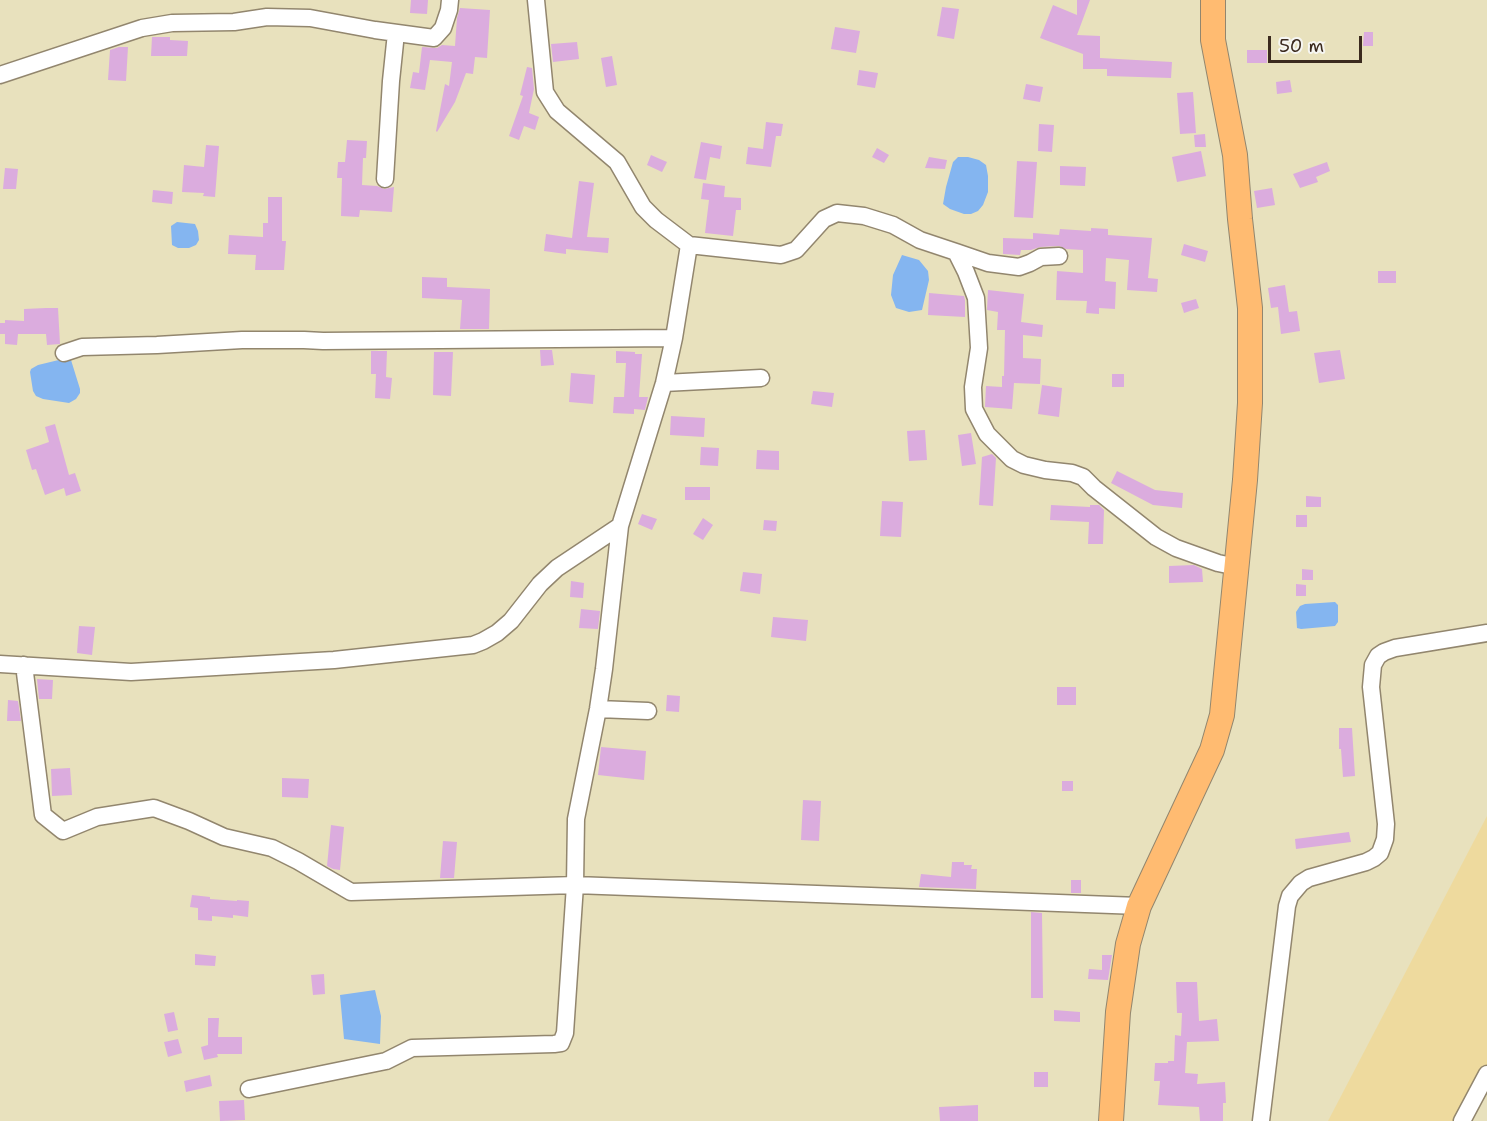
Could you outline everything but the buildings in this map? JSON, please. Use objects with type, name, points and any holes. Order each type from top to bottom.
[{"type":"highway","points":[[1111,1121],[1118,1012],[1128,944],[1139,906],[1212,750],[1222,715],[1245,480],[1250,403],[1250,308],[1235,155],[1213,40],[1213,0]]},
{"type":"street","points":[[0,75],[142,28],[172,23],[234,22],[267,17],[310,18],[434,38],[443,28],[450,0]]},
{"type":"street","points":[[536,0],[545,92],[557,111],[617,162],[643,207],[689,245],[781,255],[796,250],[824,219],[837,213],[864,216],[893,225],[920,240],[988,263],[1019,267],[1041,257],[1059,256]]},
{"type":"street","points":[[385,178],[396,33]]},
{"type":"street","points":[[249,1089],[386,1061],[412,1048],[561,1042],[565,1033],[575,885],[576,819],[598,709],[620,526],[664,383],[674,338],[689,245]]},
{"type":"street","points":[[956,252],[976,298],[979,348],[973,387],[974,409],[987,434],[1012,459],[1024,465],[1045,470],[1072,472],[1083,477],[1156,537],[1176,548],[1218,563],[1237,567]]},
{"type":"street","points":[[64,353],[82,347],[242,340],[674,338]]},
{"type":"street","points":[[664,383],[761,378]]},
{"type":"street","points":[[0,664],[131,672],[334,660],[473,645],[497,633],[512,621],[540,584],[557,568],[620,526]]},
{"type":"street","points":[[1261,1121],[1290,896],[1294,889],[1309,878],[1374,858],[1380,853],[1384,839],[1386,824],[1371,687],[1373,665],[1378,656],[1395,648],[1487,633]]},
{"type":"street","points":[[24,665],[43,815],[63,831],[97,817],[154,808],[224,837],[272,848],[351,892],[575,885],[1139,906]]},
{"type":"street","points":[[598,709],[648,711]]},
{"type":"street","points":[[1462,1121],[1487,1074]]},
{"type":"sand","points":[[1487,816],[1487,1075],[1465,1121],[1328,1121]]},
{"type":"water","points":[[958,157],[979,160],[986,165],[988,192],[983,205],[971,214],[950,209],[943,204],[953,162]]},
{"type":"water","points":[[177,222],[195,224],[199,240],[196,245],[189,248],[178,248],[172,245],[171,226]]},
{"type":"water","points":[[902,255],[919,260],[928,271],[929,280],[922,310],[909,312],[896,308],[891,295],[893,275]]},
{"type":"water","points":[[67,358],[71,360],[80,389],[76,399],[69,403],[36,396],[33,391],[31,369]]},
{"type":"water","points":[[1335,602],[1338,605],[1338,622],[1335,626],[1297,628],[1296,612],[1300,606]]},
{"type":"water","points":[[375,990],[381,1016],[380,1044],[344,1039],[340,995]]}]
